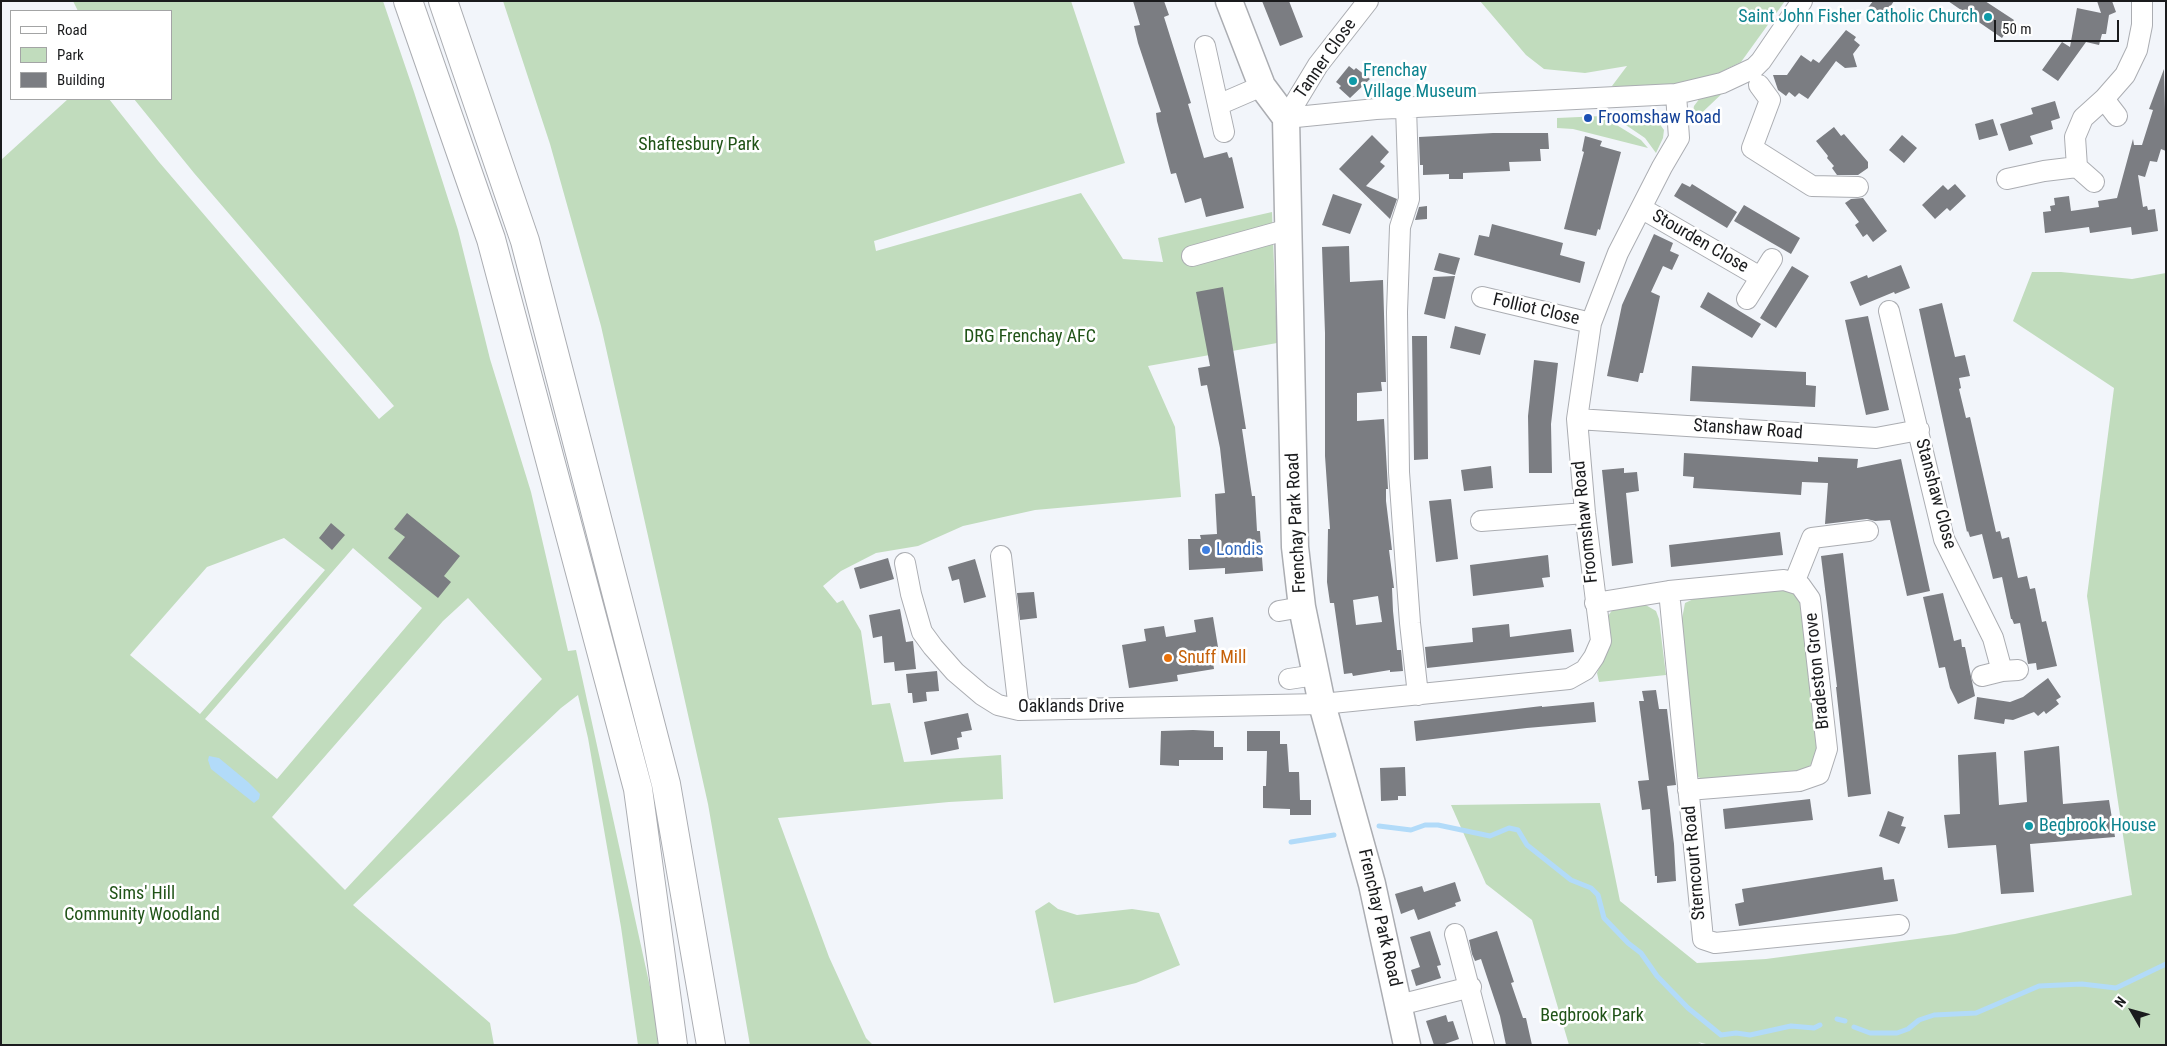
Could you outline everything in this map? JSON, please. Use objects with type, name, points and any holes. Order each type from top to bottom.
[{"type":"highway","points":[[408,1],[491,239],[638,789],[673,1045]]},
{"type":"highway","points":[[442,1],[525,241],[666,784],[711,1045]]},
{"type":"main road","points":[[1229,1],[1262,86],[1286,118]]},
{"type":"main road","name":"Frenchay Park Road","points":[[1286,118],[1295,547],[1290,609],[1315,675],[1372,884],[1407,1045]]},
{"type":"street","name":"Tanner Close","points":[[1286,118],[1318,65],[1368,1]]},
{"type":"street","points":[[1286,118],[1406,107],[1676,94],[1722,83],[1754,68],[1761,62],[1802,1]]},
{"type":"street","points":[[2094,182],[2077,167],[2074,137],[2083,118],[2104,99],[2125,75],[2137,50],[2142,25],[2142,1]]},
{"type":"street","points":[[1205,46],[1224,132]]},
{"type":"street","points":[[1759,85],[1770,100],[1752,148],[1812,186],[1858,187]]},
{"type":"street","points":[[1218,104],[1262,86]]},
{"type":"street","name":"Froomshaw Road","points":[[1322,704],[1569,679],[1585,670],[1594,657],[1601,640],[1585,513],[1577,419],[1591,323],[1618,253],[1679,138],[1676,94]]},
{"type":"street","points":[[2104,99],[2117,116]]},
{"type":"street","points":[[1406,107],[1410,199],[1400,227],[1397,312],[1399,472],[1410,624],[1418,695]]},
{"type":"street","points":[[2007,179],[2044,171],[2077,167]]},
{"type":"street","name":"Stourden Close","points":[[1641,208],[1760,277]]},
{"type":"street","points":[[1192,256],[1289,229]]},
{"type":"street","name":"Stourden Close","points":[[1747,299],[1772,259]]},
{"type":"street","name":"Folliot Close","points":[[1482,297],[1591,323]]},
{"type":"street","name":"Stanshaw Close","points":[[1890,310],[1944,539],[2010,670],[1982,676]]},
{"type":"street","name":"Stanshaw Road","points":[[1577,419],[1876,438],[1919,430]]},
{"type":"street","points":[[1481,521],[1585,513]]},
{"type":"street","points":[[1595,603],[1669,591],[1784,580],[1794,583],[1812,538],[1868,531]]},
{"type":"street","points":[[1001,556],[1019,710]]},
{"type":"street","name":"Oaklands Drive","points":[[905,563],[911,594],[922,632],[955,672],[982,695],[998,705],[1019,710],[1322,704]]},
{"type":"street","name":"Bradeston Grove","points":[[1688,790],[1799,781],[1819,774],[1827,750],[1810,599],[1800,585],[1794,583]]},
{"type":"street","name":"Sterncourt Road","points":[[1669,591],[1703,939],[1715,943],[1899,925]]},
{"type":"street","points":[[1288,679],[1315,675]]},
{"type":"street","points":[[1455,934],[1484,1045]]},
{"type":"street","points":[[1399,1005],[1470,987]]},
{"type":"green space","name":"Sims' Hill Community Woodland","points":[[73,1],[383,1],[458,230],[490,359],[531,492],[568,651],[576,650],[654,1005],[660,1045],[638,1045],[621,927],[588,738],[578,695],[561,708],[353,905],[490,1023],[494,1045],[1,1045],[1,160],[67,100],[110,100],[159,162],[379,419],[394,406],[194,173],[135,100],[172,100],[172,10],[78,10]],"holes":[[[284,538],[325,570],[200,714],[130,655],[207,567]],[[353,548],[422,608],[277,779],[205,719]],[[468,598],[542,679],[345,890],[272,817],[443,621]]]},
{"type":"green space","points":[[503,1],[1071,1],[1125,163],[874,241],[876,251],[1081,193],[1123,259],[1163,262],[1158,238],[1272,212],[1277,343],[1148,366],[1175,427],[1181,497],[1035,510],[963,526],[918,546],[876,553],[841,571],[823,586],[837,603],[843,600],[861,631],[872,705],[890,703],[904,762],[1001,755],[1003,799],[949,802],[778,818],[829,957],[866,1038],[873,1045],[750,1045],[708,804],[601,326],[550,144]]},
{"type":"green space","points":[[1480,1],[1785,1],[1741,62],[1704,80],[1656,86],[1612,86],[1627,66],[1585,73],[1544,69],[1526,55]]},
{"type":"green space","points":[[1729,87],[1691,123],[1694,106],[1700,98]]},
{"type":"green space","points":[[1638,110],[1654,116],[1664,130],[1663,138],[1656,153],[1645,138],[1611,115]]},
{"type":"green space","points":[[1602,116],[1641,140],[1648,148],[1573,129],[1557,128],[1557,118]]},
{"type":"green space","name":"Begbrook Park","points":[[2032,272],[2061,272],[2132,279],[2166,273],[2166,1045],[1710,1045],[1698,1042],[1703,1045],[1569,1045],[1532,920],[1486,884],[1451,805],[1600,803],[1620,901],[1697,963],[1766,959],[1955,934],[2132,895],[2087,596],[2114,388],[2013,321]]},
{"type":"green space","points":[[1776,587],[1796,593],[1804,605],[1817,749],[1813,762],[1806,770],[1711,783],[1698,777],[1695,766],[1682,619],[1685,603],[1700,596]]},
{"type":"green space","points":[[1644,604],[1656,611],[1659,619],[1666,675],[1599,682],[1597,673],[1607,651],[1606,625],[1608,616],[1613,609]]},
{"type":"green space","points":[[1049,902],[1058,909],[1077,915],[1132,909],[1159,913],[1180,965],[1136,983],[1054,1003],[1035,911]]},
{"type":"water","points":[[209,756],[219,758],[248,782],[260,794],[259,799],[254,803],[211,769],[208,760]]},
{"type":"building","points":[[1133,1],[1164,1],[1169,15],[1164,17],[1191,103],[1188,104],[1204,158],[1227,152],[1229,158],[1232,157],[1244,208],[1206,217],[1201,198],[1185,203],[1176,173],[1171,174],[1157,121],[1156,113],[1161,112],[1138,43],[1134,26],[1140,25]]},
{"type":"building","points":[[1262,1],[1289,1],[1303,37],[1280,46]]},
{"type":"building","points":[[1873,1],[1894,1],[1882,19],[1867,9]]},
{"type":"building","name":"Saint John Fisher Catholic Church","points":[[1948,1],[1985,1],[2014,20],[2002,38]]},
{"type":"building","points":[[2097,1],[2112,1],[2116,12],[2109,15],[2106,34],[2102,34],[2099,45],[2086,42],[2058,81],[2042,70],[2062,42],[2070,47],[2077,8],[2101,13]]},
{"type":"building","points":[[1846,30],[1856,37],[1854,40],[1860,45],[1853,54],[1857,67],[1845,68],[1836,61],[1808,99],[1799,93],[1795,97],[1789,92],[1786,96],[1778,90],[1773,75],[1787,75],[1801,55],[1811,62],[1813,59],[1819,63]]},
{"type":"building","name":"Frenchay Village Museum","points":[[1349,66],[1354,70],[1356,68],[1370,79],[1350,98],[1339,88],[1341,86],[1336,82]]},
{"type":"building","points":[[2164,69],[2166,151],[2161,149],[2157,162],[2150,161],[2145,177],[2138,175],[2143,207],[2147,206],[2148,210],[2155,209],[2158,231],[2132,235],[2131,227],[2090,233],[2089,227],[2045,233],[2043,212],[2051,211],[2050,206],[2055,205],[2054,198],[2069,196],[2071,211],[2099,207],[2098,201],[2117,198],[2133,139],[2134,145],[2142,145],[2153,110],[2149,109]]},
{"type":"building","points":[[2055,101],[2060,118],[2051,121],[2053,129],[2030,136],[2033,144],[2009,151],[2000,124],[2033,114],[2031,108]]},
{"type":"building","points":[[1993,119],[1998,135],[1979,140],[1975,124]]},
{"type":"building","points":[[1834,127],[1841,136],[1844,134],[1868,162],[1868,168],[1858,175],[1837,175],[1832,168],[1834,166],[1827,158],[1828,156],[1816,141]]},
{"type":"building","points":[[1493,133],[1548,133],[1549,149],[1540,149],[1541,161],[1509,162],[1510,171],[1463,173],[1463,179],[1449,179],[1449,174],[1423,175],[1423,165],[1420,165],[1419,137]]},
{"type":"building","points":[[1372,135],[1389,152],[1380,162],[1385,166],[1366,186],[1397,199],[1390,219],[1339,169]]},
{"type":"building","points":[[1902,135],[1917,148],[1904,163],[1889,150]]},
{"type":"building","points":[[1585,136],[1602,141],[1600,146],[1621,152],[1600,230],[1598,229],[1596,236],[1564,229],[1584,152],[1582,151]]},
{"type":"building","points":[[1682,183],[1690,187],[1692,184],[1737,212],[1727,228],[1674,196]]},
{"type":"building","points":[[1955,184],[1966,196],[1950,211],[1947,208],[1935,219],[1922,205],[1943,185],[1948,190]]},
{"type":"building","points":[[1333,194],[1362,204],[1350,234],[1322,225]]},
{"type":"building","points":[[1863,198],[1887,231],[1873,242],[1867,234],[1863,237],[1855,225],[1859,222],[1845,203],[1851,199]]},
{"type":"building","points":[[1744,205],[1800,238],[1791,254],[1734,221]]},
{"type":"building","points":[[1427,206],[1427,219],[1415,220],[1419,207]]},
{"type":"building","points":[[1492,224],[1563,243],[1560,255],[1585,262],[1580,283],[1474,255],[1479,235],[1489,237]]},
{"type":"building","points":[[1654,234],[1673,243],[1670,251],[1679,255],[1672,270],[1663,266],[1651,292],[1660,296],[1643,373],[1640,373],[1638,382],[1607,376],[1622,305]]},
{"type":"building","points":[[1349,246],[1350,282],[1383,280],[1386,382],[1381,382],[1382,391],[1357,393],[1357,421],[1384,419],[1388,489],[1386,489],[1386,501],[1394,588],[1392,588],[1393,611],[1397,650],[1401,650],[1403,671],[1390,672],[1390,670],[1353,676],[1352,673],[1344,674],[1334,603],[1330,603],[1327,582],[1328,529],[1330,529],[1325,456],[1325,333],[1322,247]],"holes":[[[1378,596],[1382,622],[1356,625],[1353,600]]]},
{"type":"building","points":[[1439,253],[1460,258],[1455,275],[1434,270]]},
{"type":"building","points":[[1901,265],[1910,288],[1895,294],[1894,292],[1860,306],[1850,282],[1867,275],[1868,278]]},
{"type":"building","points":[[1792,266],[1809,276],[1776,328],[1760,318]]},
{"type":"building","points":[[1455,276],[1445,319],[1424,314],[1433,277]]},
{"type":"building","points":[[1223,287],[1246,429],[1242,429],[1252,496],[1255,496],[1257,531],[1260,531],[1263,571],[1225,574],[1225,568],[1189,570],[1188,539],[1201,539],[1200,535],[1217,534],[1215,494],[1225,493],[1220,448],[1207,385],[1201,386],[1198,368],[1210,366],[1196,292]]},
{"type":"building","points":[[1708,292],[1761,324],[1752,338],[1700,307]]},
{"type":"building","points":[[1942,303],[1955,357],[1965,355],[1970,376],[1959,378],[1961,388],[1959,389],[1966,418],[1970,417],[1996,532],[2000,531],[2002,539],[2009,537],[2018,578],[2027,576],[2030,589],[2035,588],[2042,622],[2046,621],[2057,666],[2037,670],[2036,663],[2028,664],[2020,623],[2014,624],[2011,619],[2002,577],[1993,579],[1982,534],[1970,537],[1967,532],[1919,309]]},
{"type":"building","points":[[1868,316],[1889,410],[1866,415],[1845,320]]},
{"type":"building","points":[[1455,326],[1486,334],[1480,355],[1450,348]]},
{"type":"building","points":[[1412,336],[1427,336],[1428,459],[1414,460]]},
{"type":"building","points":[[1534,360],[1558,363],[1551,424],[1552,473],[1529,473],[1528,416]]},
{"type":"building","points":[[1692,366],[1806,372],[1806,385],[1816,386],[1815,407],[1690,401]]},
{"type":"building","points":[[1684,453],[1818,462],[1818,457],[1858,459],[1857,468],[1901,459],[1930,591],[1907,596],[1890,520],[1875,521],[1867,519],[1825,524],[1828,483],[1802,482],[1801,495],[1693,488],[1694,477],[1683,476]]},
{"type":"building","points":[[1491,466],[1493,488],[1464,491],[1461,470]]},
{"type":"building","points":[[1624,468],[1624,473],[1637,472],[1639,491],[1626,493],[1633,563],[1612,566],[1602,470]]},
{"type":"building","points":[[1451,499],[1458,559],[1436,562],[1429,501]]},
{"type":"building","points":[[407,513],[460,556],[444,576],[451,582],[438,598],[388,558],[405,537],[394,529]]},
{"type":"building","points":[[331,523],[345,535],[332,550],[319,538]]},
{"type":"building","points":[[1780,532],[1783,555],[1671,567],[1669,545]]},
{"type":"building","points":[[1843,553],[1871,794],[1848,797],[1821,556]]},
{"type":"building","points":[[1548,555],[1550,577],[1542,578],[1544,587],[1473,596],[1470,565]]},
{"type":"building","points":[[888,558],[894,579],[860,589],[854,568]]},
{"type":"building","points":[[975,559],[986,597],[964,603],[959,579],[952,581],[948,567]]},
{"type":"building","points":[[1034,592],[1037,618],[1020,620],[1017,593]]},
{"type":"building","points":[[1943,593],[1954,641],[1961,639],[1962,647],[1965,647],[1975,696],[1958,704],[1950,688],[1945,667],[1939,668],[1923,597]]},
{"type":"building","points":[[900,609],[906,642],[913,641],[916,669],[895,671],[894,662],[884,663],[882,636],[873,638],[869,615]]},
{"type":"building","name":"Snuff Mill","points":[[1213,617],[1218,647],[1211,648],[1214,669],[1177,675],[1178,681],[1129,688],[1122,645],[1146,641],[1144,629],[1164,626],[1166,637],[1196,632],[1194,620]]},
{"type":"building","points":[[1509,624],[1510,637],[1571,629],[1574,652],[1427,668],[1425,647],[1473,642],[1472,628]]},
{"type":"building","points":[[937,671],[939,691],[926,692],[927,701],[913,703],[912,693],[908,693],[906,674]]},
{"type":"building","points":[[2048,678],[2061,697],[2056,700],[2059,704],[2046,714],[2044,711],[2038,716],[2034,712],[2013,720],[2005,719],[2004,724],[1974,719],[1977,697],[2010,702],[2023,697]]},
{"type":"building","points":[[1656,690],[1659,709],[1667,709],[1676,785],[1667,786],[1676,881],[1657,883],[1650,809],[1642,810],[1638,781],[1649,780],[1639,701],[1644,701],[1642,691]]},
{"type":"building","points":[[1594,702],[1596,722],[1416,741],[1414,721]]},
{"type":"building","points":[[968,713],[972,730],[961,732],[962,737],[957,738],[959,749],[931,755],[924,722]]},
{"type":"building","points":[[1161,731],[1214,731],[1214,747],[1223,747],[1223,760],[1179,760],[1179,766],[1160,765]]},
{"type":"building","points":[[1247,731],[1280,731],[1280,744],[1287,744],[1289,772],[1299,772],[1300,800],[1311,800],[1311,815],[1290,815],[1290,809],[1263,808],[1263,786],[1266,786],[1267,751],[1247,751]]},
{"type":"building","name":"Begbrook House","points":[[2059,746],[2063,804],[2109,800],[2115,837],[2030,844],[2034,892],[2001,894],[1996,845],[1948,848],[1944,815],[1960,814],[1958,755],[1996,752],[1999,805],[2027,802],[2024,751]]},
{"type":"building","points":[[1405,767],[1406,796],[1398,796],[1398,800],[1381,801],[1380,768]]},
{"type":"building","points":[[1810,799],[1813,820],[1725,829],[1723,809]]},
{"type":"building","points":[[1888,811],[1904,817],[1901,826],[1906,827],[1899,844],[1879,836]]},
{"type":"building","points":[[1882,867],[1884,880],[1894,879],[1898,901],[1739,926],[1735,904],[1744,902],[1742,889]]},
{"type":"building","points":[[1455,882],[1461,901],[1455,903],[1456,906],[1418,920],[1414,909],[1401,914],[1395,894],[1422,886],[1424,892]]},
{"type":"building","points":[[1430,931],[1441,965],[1437,966],[1441,978],[1416,986],[1411,970],[1420,967],[1410,937]]},
{"type":"building","points":[[1497,931],[1514,982],[1511,983],[1523,1018],[1526,1018],[1532,1045],[1506,1045],[1500,1016],[1481,959],[1475,961],[1472,954],[1469,940]]},
{"type":"building","points":[[1446,1015],[1448,1022],[1453,1021],[1459,1039],[1442,1045],[1434,1045],[1426,1021]]},
{"type":"waterway","points":[[1379,826],[1411,830],[1425,825],[1438,825],[1490,836],[1509,828],[1518,830],[1527,845],[1571,880],[1591,888],[1598,895],[1604,918],[1628,943],[1641,953],[1657,976],[1688,1008],[1721,1035],[1736,1033],[1750,1035],[1791,1026],[1814,1028],[1820,1025]]},
{"type":"waterway","points":[[1291,842],[1334,835]]},
{"type":"waterway","points":[[1854,1027],[1870,1033],[1897,1033],[1908,1029],[1919,1020],[1934,1015],[1976,1013],[2039,986],[2082,984],[2116,988],[2166,964]]},
{"type":"waterway","points":[[1837,1019],[1845,1021]]},
{"type":"place","name":"Saint John Fisher Catholic Church","points":[[1988,17]]},
{"type":"place","name":"Frenchay Village Museum","points":[[1353,81]]},
{"type":"place","name":"Froomshaw Road","points":[[1588,118]]},
{"type":"place","name":"Londis","points":[[1206,550]]},
{"type":"place","name":"Snuff Mill","points":[[1168,658]]},
{"type":"place","name":"Begbrook House","points":[[2029,826]]},
{"type":"park label","name":"Shaftesbury Park","points":[[699,145]]},
{"type":"park label","name":"DRG Frenchay AFC","points":[[1030,337]]}]
